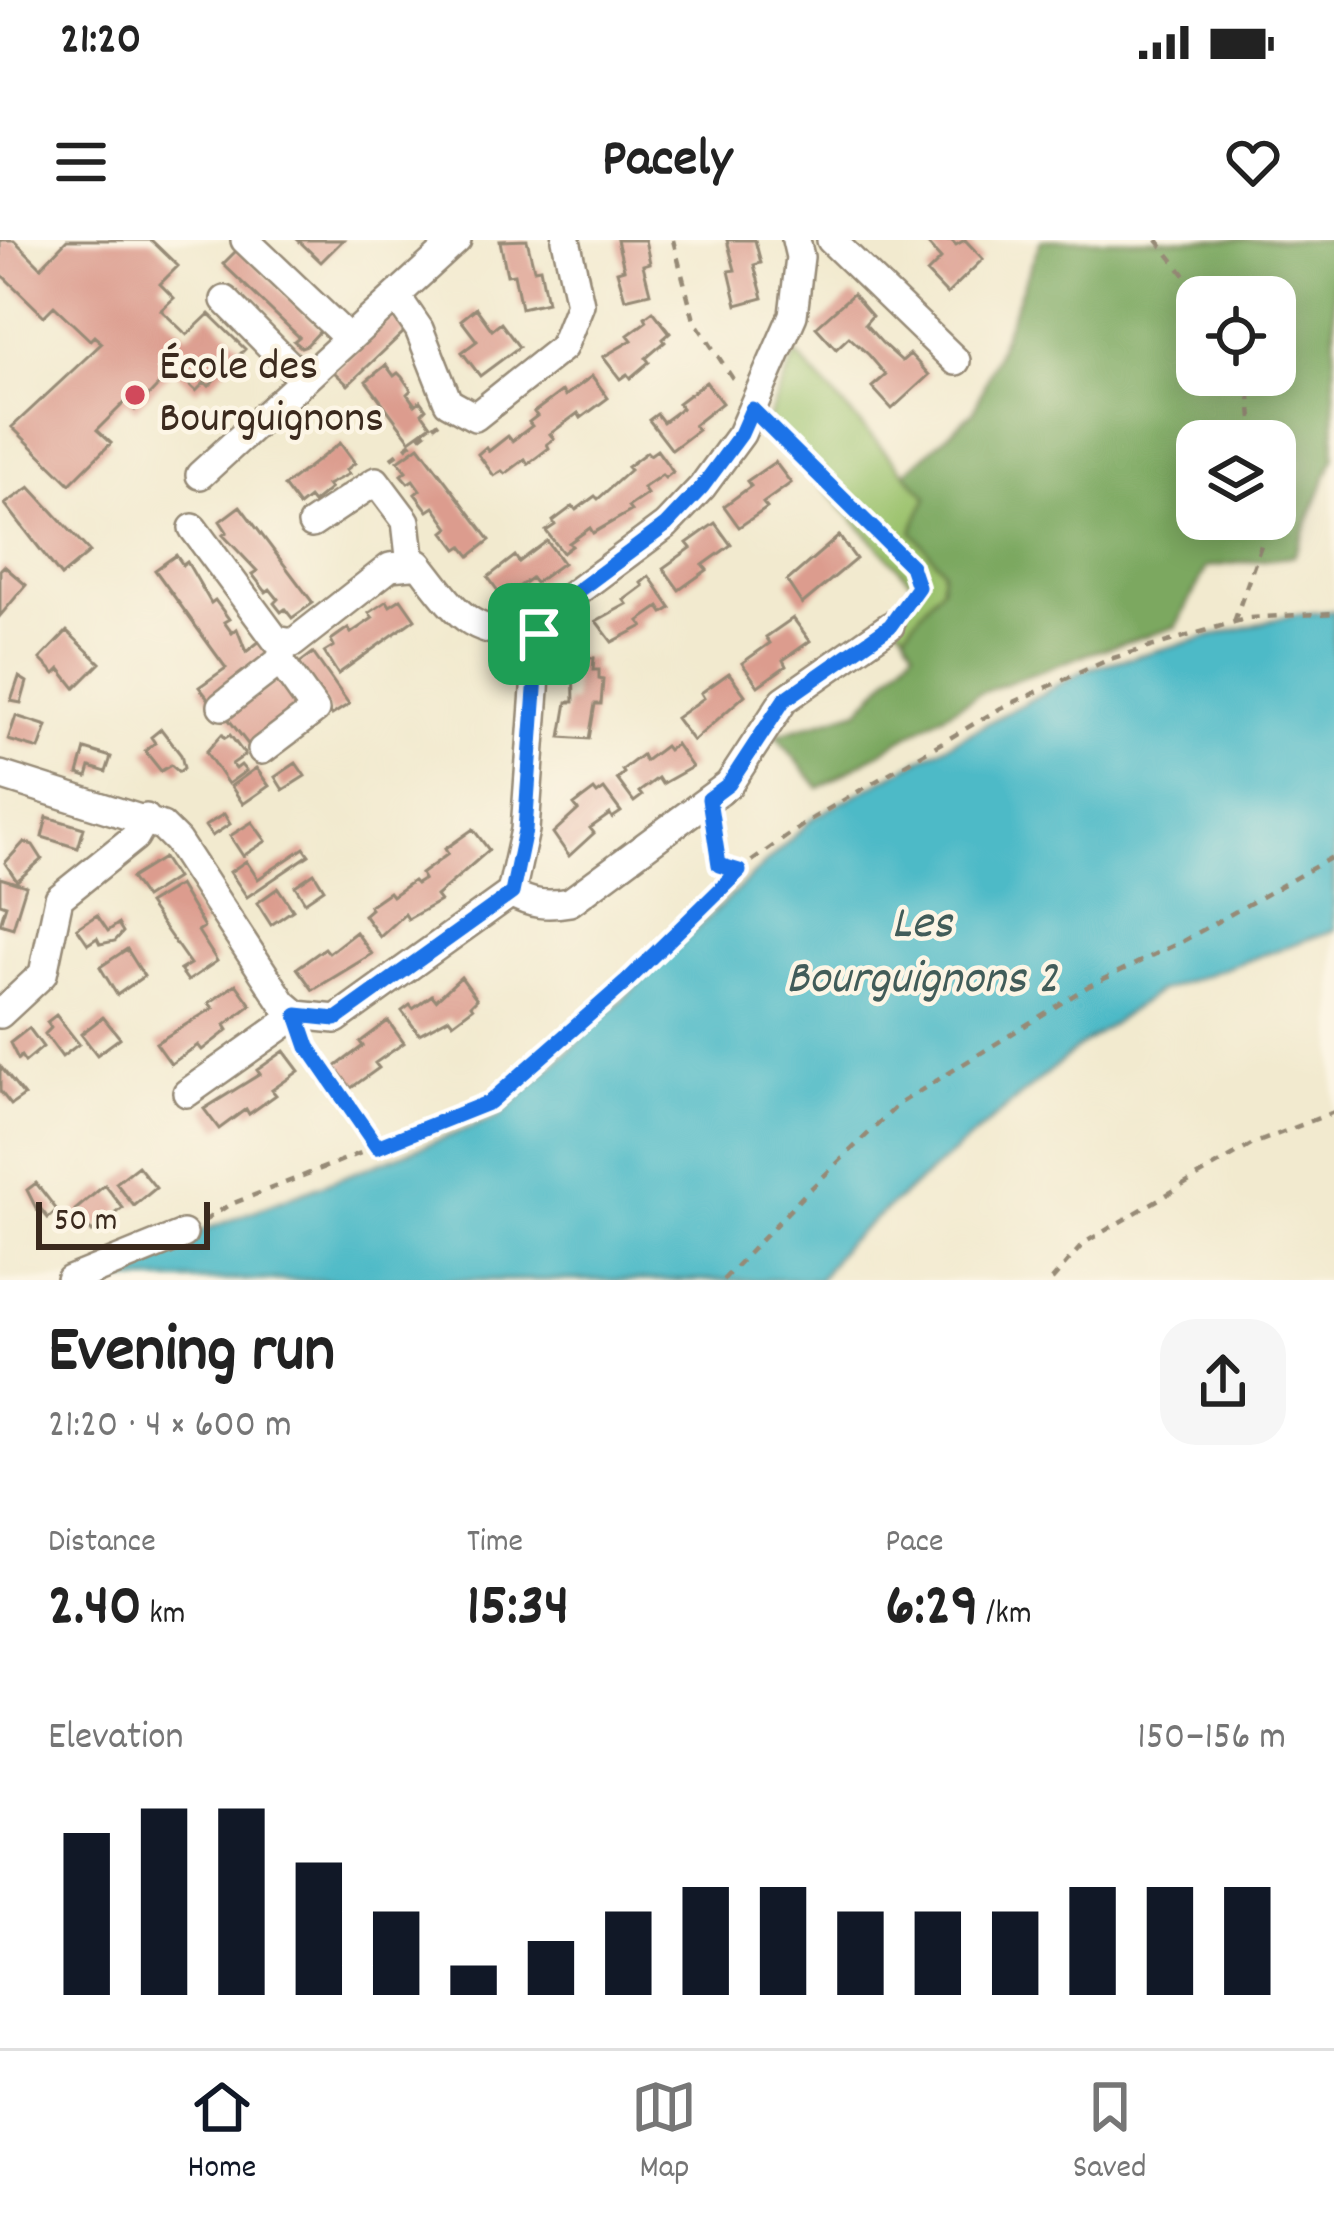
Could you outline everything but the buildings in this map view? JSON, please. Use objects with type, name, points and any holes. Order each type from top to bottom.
[{"type":"street","points":[[245,240],[350,339]]},
{"type":"street","points":[[200,475],[457,240]]},
{"type":"street","points":[[397,297],[419,329],[448,402],[475,418],[563,346],[580,304],[566,240]]},
{"type":"street","points":[[0,775],[146,818],[178,842],[283,1003],[297,1015],[336,1019],[512,893],[525,830],[539,634],[567,599],[666,525],[702,487],[741,434],[793,315],[800,257],[796,240]]},
{"type":"street","points":[[831,240],[956,361]]},
{"type":"street","points":[[225,300],[304,380]]},
{"type":"street","points":[[312,524],[376,481],[406,521],[411,565]]},
{"type":"street","points":[[193,528],[276,640],[315,710],[262,750]]},
{"type":"street","points":[[222,706],[390,567],[419,564],[469,623],[514,634],[539,634]]},
{"type":"street","points":[[512,893],[527,902],[570,902],[729,784],[784,700],[890,626]]},
{"type":"street","points":[[0,1014],[44,974],[59,898],[135,837],[146,818]]},
{"type":"street","points":[[187,1093],[297,1015]]},
{"type":"street","points":[[70,1280],[183,1234]]},
{"type":"path","points":[[673,240],[694,320],[752,409],[911,566],[918,587],[890,626]]},
{"type":"path","points":[[1156,240],[1185,276]]},
{"type":"path","points":[[376,481],[382,466],[458,408]]},
{"type":"path","points":[[1234,622],[1263,540]]},
{"type":"path","points":[[183,1234],[229,1205],[490,1102],[625,983],[739,871],[813,818],[1001,708],[1110,658],[1234,622],[1334,613]]},
{"type":"path","points":[[709,799],[722,885]]},
{"type":"path","points":[[723,1280],[899,1104],[1087,987],[1183,941],[1334,856]]},
{"type":"path","points":[[719,865],[739,871]]},
{"type":"path","points":[[297,1015],[308,1047],[377,1147]]},
{"type":"path","points":[[1052,1280],[1084,1243],[1253,1144],[1334,1112]]},
{"type":"green space","points":[[1041,240],[1334,240],[1334,457],[1294,556],[1207,567],[1176,627],[980,693],[819,788],[776,735],[859,710],[914,649],[905,632],[942,586],[943,569],[912,531],[927,497],[905,473],[974,411]]},
{"type":"green space","points":[[796,354],[927,497],[913,531],[943,569],[942,586],[905,632],[892,618],[913,590],[913,583],[765,426]]},
{"type":"water","name":"Les Bourguignons 2","points":[[1334,611],[1334,930],[1157,992],[1075,1050],[846,1243],[819,1280],[75,1280],[499,1117],[813,818],[1087,669],[1292,615]]},
{"type":"place","name":"École des Bourguignons","points":[[135,395]]},
{"type":"route","points":[[752,409],[919,579],[908,604],[890,626],[784,700],[729,784],[709,799],[719,865],[739,871],[625,983],[490,1102],[377,1147],[308,1047],[297,1015],[336,1019],[512,893],[525,830],[539,634],[567,599],[666,525],[702,487],[741,434],[752,409]]}]
